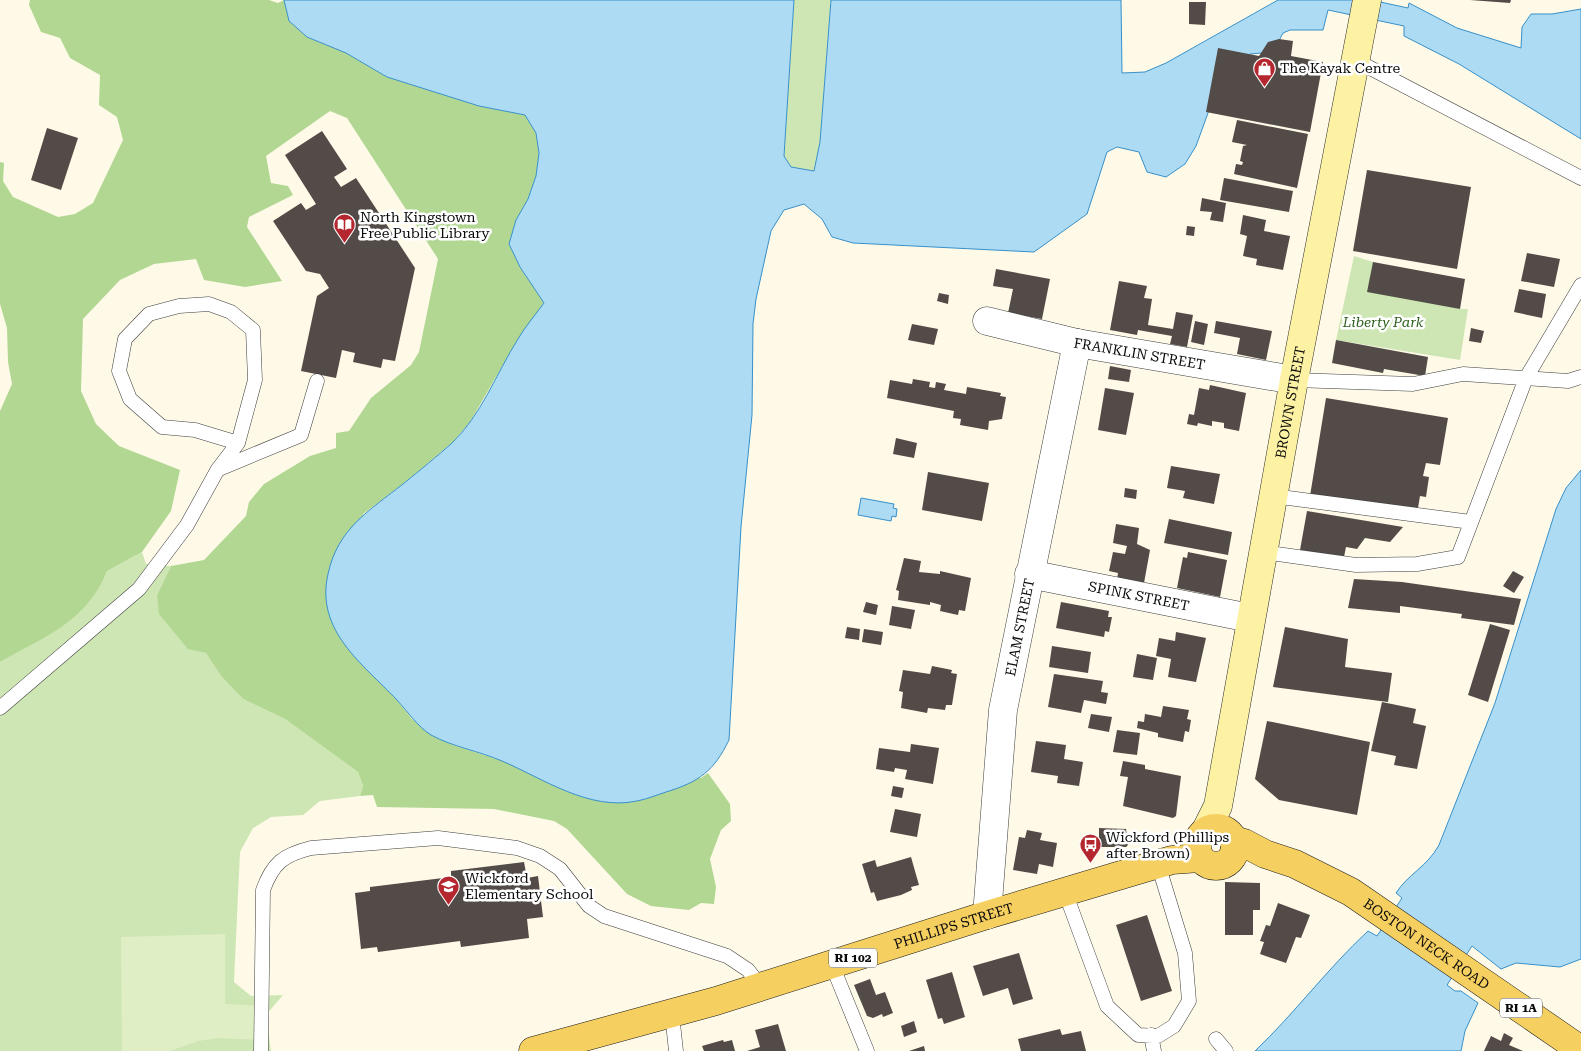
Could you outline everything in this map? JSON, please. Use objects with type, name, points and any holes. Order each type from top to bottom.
[{"type":"main road","name":"BROWN STREET","points":[[1215,838],[1250,618],[1365,10]]},
{"type":"main road","name":"PHILLIPS STREET","points":[[533,1051],[672,1014],[987,915],[1165,862],[1185,849],[1215,838]]},
{"type":"main road","name":"BOSTON NECK ROAD","points":[[1215,838],[1244,843],[1265,854],[1295,864],[1351,892],[1581,1050]]},
{"type":"street","name":"FRANKLIN STREET","points":[[987,321],[1078,343],[1294,380]]},
{"type":"street","name":"ELAM STREET","points":[[987,915],[1003,710],[1029,574],[1078,343]]},
{"type":"street","name":"SPINK STREET","points":[[1029,574],[1250,618]]},
{"type":"lane","points":[[1355,60],[1581,178]]},
{"type":"lane","points":[[1263,552],[1356,565],[1417,564],[1458,556],[1526,378],[1581,285]]},
{"type":"lane","points":[[0,708],[139,589],[187,526],[218,470],[238,443],[255,380],[253,330],[232,312],[209,304],[179,306],[149,314],[125,339],[119,371],[130,399],[162,427],[195,430],[238,443]]},
{"type":"lane","points":[[1294,380],[1413,384],[1464,374],[1568,381],[1581,377]]},
{"type":"lane","points":[[218,470],[301,435],[317,381]]},
{"type":"lane","points":[[1273,496],[1472,522]]},
{"type":"lane","points":[[261,1051],[263,890],[268,876],[278,863],[291,853],[311,848],[438,838],[517,848],[540,856],[560,869],[588,906],[604,916],[727,956],[748,970],[761,987]]},
{"type":"lane","points":[[1065,892],[1107,1006],[1138,1035],[1158,1036],[1174,1026],[1190,1001],[1185,953],[1165,862]]},
{"type":"lane","points":[[832,965],[867,1051]]},
{"type":"lane","points":[[672,1014],[676,1051]]},
{"type":"lane","points":[[1151,1035],[1154,1051]]},
{"type":"lane","points":[[1216,1039],[1226,1051]]},
{"type":"green space","points":[[30,0],[269,0],[278,3],[284,0],[289,21],[307,37],[346,53],[387,77],[479,106],[525,115],[536,133],[539,153],[536,176],[528,199],[516,220],[509,244],[520,267],[544,303],[518,339],[470,422],[453,442],[403,484],[363,514],[397,700],[412,719],[430,734],[453,745],[500,760],[701,778],[708,773],[730,804],[731,821],[721,830],[710,859],[716,887],[714,904],[701,903],[689,910],[651,906],[627,894],[567,829],[554,821],[494,809],[377,807],[373,795],[360,796],[363,786],[358,772],[285,719],[243,699],[221,676],[206,653],[188,649],[159,614],[157,595],[171,566],[204,560],[246,516],[249,502],[264,484],[310,456],[336,448],[336,433],[349,431],[371,398],[411,365],[419,352],[438,259],[347,118],[330,111],[266,156],[271,183],[288,186],[293,195],[249,217],[247,227],[282,281],[245,287],[204,280],[196,259],[154,264],[120,280],[83,319],[81,391],[96,424],[119,446],[180,470],[171,511],[142,552],[107,571],[99,588],[76,615],[63,626],[0,662],[0,411],[12,384],[8,362],[7,328],[0,304],[0,162],[4,163],[3,181],[13,197],[58,217],[75,214],[93,203],[123,140],[117,117],[99,105],[100,75],[70,58],[60,38],[41,32],[29,5]]},
{"type":"green space","points":[[794,0],[831,0],[820,142],[814,172],[791,167],[784,156]]},
{"type":"green space","name":"Liberty Park","points":[[1354,256],[1373,262],[1459,309],[1468,309],[1460,360],[1336,340]]},
{"type":"green space","points":[[142,552],[146,564],[171,566],[157,595],[188,648],[206,653],[221,676],[243,699],[285,719],[358,772],[363,786],[360,796],[320,801],[303,815],[271,817],[253,828],[240,852],[234,982],[251,996],[283,995],[266,1015],[271,1051],[0,1051],[0,662],[62,626],[88,603],[99,588],[107,571]]},
{"type":"green space","points":[[225,934],[225,1004],[260,1006],[261,1040],[219,1038],[198,1041],[170,1051],[122,1051],[121,937]]},
{"type":"water","points":[[284,0],[794,0],[784,156],[791,167],[814,171],[820,142],[831,0],[1121,0],[1122,73],[1145,72],[1166,63],[1278,0],[1371,0],[1408,8],[1409,3],[1457,28],[1521,48],[1522,27],[1531,14],[1552,14],[1581,9],[1581,139],[1459,64],[1404,36],[1404,26],[1328,10],[1323,30],[1290,30],[1283,33],[1273,52],[1250,54],[1212,102],[1196,146],[1185,164],[1166,177],[1147,172],[1139,152],[1117,147],[1107,152],[1087,214],[1034,252],[853,243],[832,237],[822,219],[804,204],[784,210],[771,231],[756,299],[753,324],[752,415],[741,527],[729,740],[711,767],[688,784],[637,801],[602,802],[567,792],[502,761],[448,743],[431,735],[417,723],[345,645],[335,629],[329,613],[326,594],[328,574],[333,558],[347,532],[367,512],[462,433],[480,408],[521,334],[544,303],[520,267],[509,244],[516,220],[528,199],[536,176],[539,153],[536,133],[525,115],[479,106],[387,77],[346,53],[307,37],[289,21]]},
{"type":"water","points":[[1581,470],[1581,959],[1560,967],[1516,963],[1501,969],[1472,946],[1447,985],[1455,991],[1461,991],[1478,1003],[1465,1031],[1461,1051],[1255,1051],[1368,931],[1377,936],[1402,898],[1396,893],[1429,859],[1439,845],[1495,703],[1556,509],[1566,488]]},
{"type":"water","points":[[861,498],[894,504],[893,508],[897,509],[896,517],[892,516],[891,521],[858,515]]},
{"type":"building","points":[[1470,0],[1511,0],[1510,3]]},
{"type":"building","points":[[1189,2],[1206,2],[1205,25],[1189,24]]},
{"type":"building","name":"The Kayak Centre","points":[[1279,39],[1293,41],[1291,56],[1323,62],[1310,132],[1206,112],[1218,48],[1259,56],[1268,42]]},
{"type":"building","points":[[1237,120],[1308,134],[1297,188],[1234,174],[1236,164],[1242,165],[1243,162],[1240,161],[1243,146],[1247,145],[1232,142]]},
{"type":"building","points":[[47,128],[78,138],[61,190],[31,180]]},
{"type":"building","name":"North Kingstown Free Public Library","points":[[322,131],[347,169],[334,177],[341,187],[356,178],[415,268],[395,361],[383,359],[381,368],[353,362],[355,353],[342,350],[336,378],[301,371],[317,296],[329,288],[320,274],[306,271],[273,221],[301,203],[306,210],[316,204],[285,155]]},
{"type":"building","points":[[1367,170],[1471,187],[1457,269],[1353,251]]},
{"type":"building","points":[[1224,178],[1293,191],[1289,212],[1220,200]]},
{"type":"building","points":[[1202,198],[1226,203],[1223,222],[1210,220],[1212,212],[1200,211]]},
{"type":"building","points":[[1243,215],[1266,220],[1264,231],[1290,236],[1283,270],[1256,265],[1257,259],[1243,256],[1247,236],[1240,234]]},
{"type":"building","points":[[1187,226],[1195,227],[1194,236],[1186,235]]},
{"type":"building","points":[[1527,253],[1560,259],[1554,287],[1521,281]]},
{"type":"building","points":[[1373,262],[1465,279],[1460,309],[1367,292]]},
{"type":"building","points":[[996,269],[1050,279],[1042,319],[1008,313],[1013,289],[993,286]]},
{"type":"building","points":[[1119,281],[1147,286],[1144,298],[1152,299],[1148,325],[1173,329],[1176,312],[1193,315],[1187,347],[1170,344],[1172,336],[1138,330],[1137,335],[1110,330]]},
{"type":"building","points":[[1519,289],[1546,294],[1542,318],[1514,312]]},
{"type":"building","points":[[939,293],[949,295],[948,304],[937,301]]},
{"type":"building","points":[[1195,321],[1208,324],[1204,345],[1191,342]]},
{"type":"building","points":[[1216,321],[1272,331],[1266,360],[1237,354],[1240,338],[1214,333]]},
{"type":"building","points":[[912,324],[938,329],[934,345],[908,340]]},
{"type":"building","points":[[1471,328],[1484,331],[1481,343],[1469,341]]},
{"type":"building","points":[[1336,340],[1428,357],[1425,376],[1384,369],[1383,373],[1332,363]]},
{"type":"building","points":[[1110,366],[1131,370],[1129,382],[1108,379]]},
{"type":"building","points":[[913,379],[930,382],[929,387],[935,388],[936,382],[946,384],[944,390],[966,394],[967,387],[1001,393],[1000,396],[1006,397],[1002,419],[989,421],[988,430],[960,425],[961,419],[953,418],[954,411],[887,398],[890,380],[912,384]]},
{"type":"building","points":[[1210,385],[1246,393],[1239,431],[1224,428],[1224,423],[1212,421],[1212,426],[1198,423],[1197,426],[1187,424],[1189,414],[1194,415],[1199,388],[1209,390]]},
{"type":"building","points":[[1105,388],[1134,393],[1126,435],[1098,430]]},
{"type":"building","points":[[1326,398],[1448,418],[1440,465],[1426,463],[1423,476],[1429,477],[1426,497],[1420,496],[1417,514],[1310,496]]},
{"type":"building","points":[[896,438],[917,443],[914,458],[893,454]]},
{"type":"building","points":[[1171,466],[1220,474],[1214,504],[1183,498],[1185,491],[1167,488]]},
{"type":"building","points":[[928,472],[989,483],[982,521],[922,510]]},
{"type":"building","points":[[1125,488],[1137,490],[1136,499],[1124,497]]},
{"type":"building","points":[[1307,511],[1403,527],[1390,542],[1365,538],[1357,549],[1346,547],[1344,557],[1300,550]]},
{"type":"building","points":[[1169,519],[1232,532],[1228,555],[1164,543]]},
{"type":"building","points":[[1116,524],[1139,528],[1137,544],[1150,550],[1144,583],[1117,579],[1118,573],[1109,571],[1113,552],[1125,554],[1127,546],[1113,543]]},
{"type":"building","points":[[1188,552],[1227,560],[1220,597],[1177,588],[1183,557],[1187,558]]},
{"type":"building","points":[[904,558],[921,561],[919,572],[940,574],[940,571],[971,578],[965,611],[959,610],[958,615],[940,611],[941,605],[930,602],[930,605],[898,600],[899,591],[896,590]]},
{"type":"building","points":[[1513,571],[1524,577],[1514,593],[1503,586]]},
{"type":"building","points":[[1354,579],[1402,582],[1521,599],[1514,625],[1461,618],[1462,614],[1400,606],[1400,613],[1348,608]]},
{"type":"building","points":[[866,602],[878,605],[876,615],[863,612]]},
{"type":"building","points":[[1061,602],[1109,611],[1108,617],[1112,617],[1109,632],[1105,631],[1104,637],[1056,628]]},
{"type":"building","points":[[892,606],[915,610],[911,629],[889,625]]},
{"type":"building","points":[[1490,624],[1510,630],[1488,702],[1468,695]]},
{"type":"building","points":[[847,627],[860,629],[859,640],[845,638]]},
{"type":"building","points":[[1285,627],[1348,639],[1345,667],[1392,673],[1388,702],[1273,687]]},
{"type":"building","points":[[864,629],[883,632],[881,645],[862,642]]},
{"type":"building","points":[[1176,632],[1206,638],[1196,682],[1168,677],[1171,659],[1156,656],[1159,638],[1175,641]]},
{"type":"building","points":[[1052,646],[1091,652],[1088,673],[1049,667]]},
{"type":"building","points":[[1137,654],[1157,658],[1153,680],[1133,677]]},
{"type":"building","points":[[932,666],[952,670],[951,673],[957,674],[952,705],[946,705],[945,710],[928,708],[927,713],[901,708],[903,692],[899,691],[903,670],[930,674]]},
{"type":"building","points":[[1054,674],[1103,681],[1101,692],[1108,693],[1106,704],[1084,700],[1081,713],[1048,707]]},
{"type":"building","points":[[1382,702],[1416,709],[1413,723],[1426,726],[1417,769],[1394,765],[1396,756],[1371,751]]},
{"type":"building","points":[[1163,706],[1189,710],[1187,719],[1191,720],[1189,732],[1185,731],[1183,742],[1158,737],[1158,733],[1137,728],[1138,721],[1144,722],[1145,714],[1161,717]]},
{"type":"building","points":[[1091,714],[1112,717],[1109,732],[1088,728]]},
{"type":"building","points":[[1267,721],[1370,742],[1357,815],[1279,800],[1255,779]]},
{"type":"building","points":[[1117,730],[1140,733],[1137,755],[1113,752]]},
{"type":"building","points":[[1036,741],[1066,745],[1064,759],[1083,762],[1079,786],[1057,783],[1058,776],[1031,772]]},
{"type":"building","points":[[911,744],[939,748],[933,784],[905,779],[907,770],[895,768],[894,772],[876,769],[879,748],[910,752]]},
{"type":"building","points":[[1123,761],[1145,765],[1145,769],[1181,776],[1176,816],[1173,818],[1123,806],[1128,777],[1120,776]]},
{"type":"building","points":[[893,786],[904,788],[902,798],[891,796]]},
{"type":"building","points":[[895,809],[921,814],[917,837],[890,832]]},
{"type":"building","points":[[1099,828],[1126,829],[1128,845],[1126,847],[1099,847]]},
{"type":"building","points":[[1027,830],[1042,833],[1040,840],[1057,843],[1053,867],[1039,864],[1037,874],[1013,870],[1019,837],[1025,838]]},
{"type":"building","points":[[911,857],[919,885],[911,887],[912,890],[901,895],[877,901],[874,892],[871,893],[862,864],[875,860],[877,867]]},
{"type":"building","name":"Wickford Elementary School","points":[[524,862],[527,878],[538,876],[543,917],[527,919],[529,938],[461,947],[460,941],[378,952],[377,947],[361,949],[355,893],[370,891],[370,887],[451,877],[451,871]]},
{"type":"building","points":[[1225,882],[1260,883],[1260,910],[1253,910],[1253,935],[1225,935]]},
{"type":"building","points":[[1278,903],[1310,915],[1301,938],[1296,937],[1286,963],[1260,954],[1264,942],[1260,941],[1266,925],[1270,926]]},
{"type":"building","points":[[1147,915],[1172,991],[1141,1001],[1116,925]]},
{"type":"building","points":[[1019,953],[1033,999],[1013,1005],[1008,988],[983,996],[973,966]]},
{"type":"building","points":[[952,972],[965,1017],[944,1024],[942,1018],[938,1019],[926,980]]},
{"type":"building","points":[[870,979],[876,995],[885,992],[893,1013],[883,1017],[882,1014],[873,1018],[867,1016],[854,985]]},
{"type":"building","points":[[914,1021],[917,1032],[904,1037],[901,1026]]},
{"type":"building","points":[[778,1024],[786,1051],[747,1051],[760,1047],[755,1030]]},
{"type":"building","points":[[1060,1029],[1062,1035],[1081,1031],[1086,1051],[1021,1051],[1018,1039]]},
{"type":"building","points":[[1504,1033],[1513,1038],[1509,1045],[1523,1051],[1484,1051],[1491,1036],[1501,1041]]},
{"type":"building","points":[[723,1040],[724,1042],[732,1040],[735,1051],[704,1051],[702,1046]]},
{"type":"building","points":[[924,1046],[925,1051],[909,1051]]},
{"type":"place","name":"The Kayak Centre","points":[[1264,87]]},
{"type":"place","name":"North Kingstown Free Public Library","points":[[344,244]]},
{"type":"place","name":"Wickford (Phillips after Brown)","points":[[1090,864]]},
{"type":"place","name":"Wickford Elementary School","points":[[449,905]]}]
